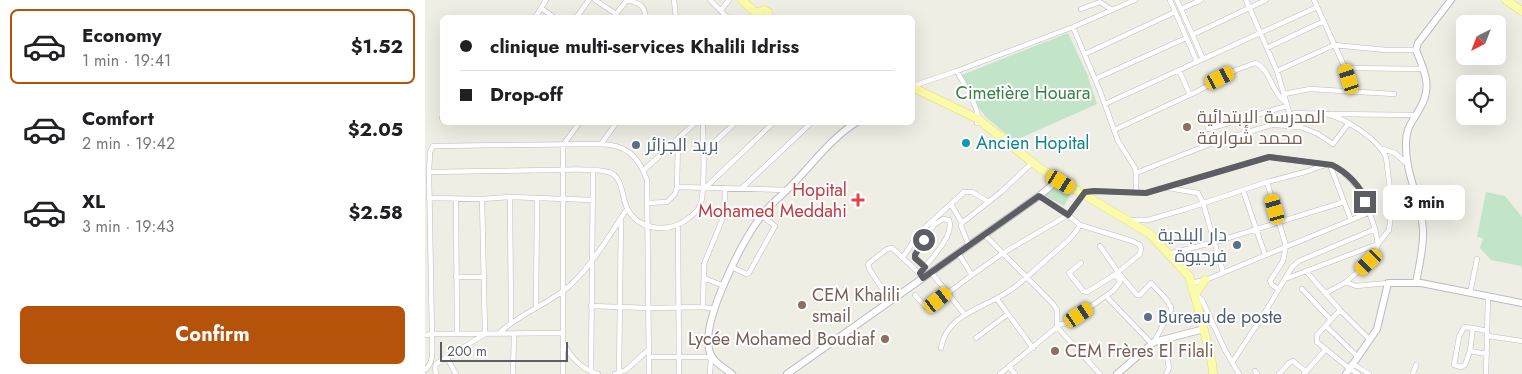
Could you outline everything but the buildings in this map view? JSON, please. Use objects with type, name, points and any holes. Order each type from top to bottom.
[{"type":"main road","points":[[742,0],[765,15]]},
{"type":"main road","points":[[748,0],[765,15]]},
{"type":"main road","points":[[1416,283],[1423,230],[1419,208],[1406,163],[1407,132],[1415,114],[1423,103],[1427,86],[1425,70],[1416,50],[1419,43],[1451,0]]},
{"type":"main road","points":[[1506,0],[1522,10]]},
{"type":"main road","points":[[915,90],[986,126],[1058,180],[1143,229],[1169,254],[1193,288],[1213,374]]},
{"type":"main road","points":[[732,374],[719,365],[711,356],[708,340],[714,310],[732,267],[761,216],[839,136],[853,125]]},
{"type":"main road","points":[[787,374],[890,301],[921,275],[931,272],[969,246],[1039,196],[1058,180]]},
{"type":"main road","points":[[1193,288],[1206,279]]},
{"type":"main road","points":[[1193,288],[1206,279]]},
{"type":"main road","points":[[1349,368],[1377,329],[1387,283],[1416,283],[1522,303]]},
{"type":"main road","points":[[1117,374],[1153,342],[1204,329]]},
{"type":"street","points":[[537,15],[547,0]]},
{"type":"street","points":[[578,15],[589,0]]},
{"type":"street","points":[[595,0],[614,15]]},
{"type":"street","points":[[616,15],[627,0],[640,4],[645,9],[646,15]]},
{"type":"street","points":[[674,0],[676,15]]},
{"type":"street","points":[[710,0],[726,15]]},
{"type":"street","points":[[721,10],[729,0]]},
{"type":"street","points":[[915,88],[1073,27],[1135,0]]},
{"type":"street","points":[[1170,0],[1197,62]]},
{"type":"street","points":[[1177,0],[1203,59]]},
{"type":"street","points":[[1181,9],[1201,0]]},
{"type":"street","points":[[1246,0],[1277,71],[1290,115],[1289,122],[1318,134],[1334,144],[1348,124]]},
{"type":"street","points":[[1192,35],[1266,0]]},
{"type":"street","points":[[1314,0],[1345,68],[1353,91]]},
{"type":"street","points":[[1081,10],[1100,2],[1112,10]]},
{"type":"street","points":[[1105,104],[1317,7]]},
{"type":"street","points":[[541,8],[551,15]]},
{"type":"street","points":[[1085,54],[1175,12]]},
{"type":"street","points":[[1267,48],[1324,21]]},
{"type":"street","points":[[1073,27],[1118,141],[1136,173],[1136,193]]},
{"type":"street","points":[[1095,79],[1186,38]]},
{"type":"street","points":[[1277,71],[1334,45],[1386,50],[1416,50]]},
{"type":"street","points":[[1114,130],[1190,95],[1235,70],[1255,63],[1263,66],[1277,95],[1286,104]]},
{"type":"street","points":[[1345,68],[1425,70]]},
{"type":"street","points":[[1179,70],[1190,95]]},
{"type":"street","points":[[957,71],[977,111],[977,121]]},
{"type":"street","points":[[1285,94],[1304,89],[1394,94]]},
{"type":"street","points":[[1208,129],[1286,104]]},
{"type":"street","points":[[1136,173],[1218,141],[1273,125],[1293,113],[1415,114]]},
{"type":"street","points":[[1299,113],[1303,118],[1302,122]]},
{"type":"street","points":[[1273,125],[1295,126],[1310,114]]},
{"type":"street","points":[[1326,293],[1346,282],[1372,259],[1378,244],[1389,230],[1391,216],[1390,188],[1386,157],[1383,150],[1369,136],[1327,114]]},
{"type":"street","points":[[563,374],[563,145],[578,125]]},
{"type":"street","points":[[601,144],[615,125]]},
{"type":"street","points":[[644,170],[693,125]]},
{"type":"street","points":[[429,172],[563,170],[610,172],[618,178],[627,209],[636,219],[648,226],[665,229],[678,225],[689,218],[700,207],[703,188],[703,125]]},
{"type":"street","points":[[704,152],[733,125]]},
{"type":"street","points":[[703,188],[771,125]]},
{"type":"street","points":[[742,188],[809,125]]},
{"type":"street","points":[[648,203],[667,202],[675,194],[677,187],[677,139]]},
{"type":"street","points":[[425,370],[431,362],[433,334],[429,198],[430,152],[435,146],[613,144],[630,152],[644,170],[647,180],[649,374]]},
{"type":"street","points":[[1383,150],[1395,153],[1406,163]]},
{"type":"street","points":[[915,295],[928,308],[972,274],[1068,215],[1085,192],[1146,193],[1269,157],[1338,168],[1362,191],[1378,244]]},
{"type":"street","points":[[962,223],[989,202],[1033,162]]},
{"type":"street","points":[[1127,220],[1148,220],[1267,182],[1328,165]]},
{"type":"street","points":[[1328,165],[1351,220]]},
{"type":"street","points":[[591,372],[593,171]]},
{"type":"street","points":[[1267,182],[1287,246],[1283,261],[1270,282],[1271,286],[1278,289]]},
{"type":"street","points":[[677,187],[725,190],[742,188],[787,190]]},
{"type":"street","points":[[1167,187],[1198,193],[1203,202],[1223,272]]},
{"type":"street","points":[[703,307],[706,258],[724,217],[725,190]]},
{"type":"street","points":[[1243,190],[1265,255]]},
{"type":"street","points":[[903,257],[919,233],[966,191],[989,202]]},
{"type":"street","points":[[1039,196],[1080,225],[1132,241],[1140,246],[1142,251],[1117,273],[1087,292],[1069,273],[1081,263]]},
{"type":"street","points":[[429,198],[593,200]]},
{"type":"street","points":[[510,198],[511,322]]},
{"type":"street","points":[[455,199],[457,333]]},
{"type":"street","points":[[482,199],[485,334]]},
{"type":"street","points":[[536,308],[537,199]]},
{"type":"street","points":[[1169,254],[1215,242],[1344,202]]},
{"type":"street","points":[[951,204],[962,223],[961,226],[969,246]]},
{"type":"street","points":[[498,334],[511,322],[563,291],[576,279],[627,209]]},
{"type":"street","points":[[1206,279],[1368,213]]},
{"type":"street","points":[[724,217],[730,215],[761,216],[775,226],[749,273],[746,274],[732,267]]},
{"type":"street","points":[[621,218],[617,373],[634,364],[649,349]]},
{"type":"street","points":[[890,301],[867,264],[889,248],[892,248],[921,275],[946,239],[950,226],[949,220],[943,219],[933,226],[915,253],[915,258],[925,267]]},
{"type":"street","points":[[1143,229],[1148,220]]},
{"type":"street","points":[[678,225],[679,374]]},
{"type":"street","points":[[941,348],[942,340],[950,327],[965,315],[997,299],[1027,277],[1069,240],[1080,225]]},
{"type":"street","points":[[1233,361],[1264,314],[1291,267],[1299,261],[1375,229]]},
{"type":"street","points":[[984,234],[1056,307],[1057,326],[1100,374]]},
{"type":"street","points":[[1285,279],[1378,244]]},
{"type":"street","points":[[1100,246],[1117,273],[1137,295],[1140,295],[1151,283],[1171,307],[1153,342],[1106,296]]},
{"type":"street","points":[[958,253],[972,274]]},
{"type":"street","points":[[1469,293],[1477,259]]},
{"type":"street","points":[[1306,271],[1340,310],[1369,339]]},
{"type":"street","points":[[931,272],[965,315]]},
{"type":"street","points":[[1000,374],[1057,326],[1067,323],[1113,292],[1120,282],[1117,273]]},
{"type":"street","points":[[425,274],[431,274]]},
{"type":"street","points":[[456,277],[484,277]]},
{"type":"street","points":[[704,278],[724,286]]},
{"type":"street","points":[[1346,282],[1356,286],[1387,283]]},
{"type":"street","points":[[1193,288],[1202,300],[1225,350],[1239,374]]},
{"type":"street","points":[[1302,289],[1331,320]]},
{"type":"street","points":[[1486,374],[1488,296]]},
{"type":"street","points":[[997,299],[1033,348]]},
{"type":"street","points":[[591,306],[703,307],[714,310]]},
{"type":"street","points":[[1340,310],[1317,335],[1317,339],[1326,349],[1358,374]]},
{"type":"street","points":[[976,338],[1008,314]]},
{"type":"street","points":[[1326,326],[1357,356]]},
{"type":"street","points":[[1473,328],[1465,366],[1454,365],[1462,329],[1464,327],[1473,328],[1487,331]]},
{"type":"street","points":[[425,335],[457,333],[563,333]]},
{"type":"street","points":[[437,374],[436,364],[485,334]]},
{"type":"street","points":[[513,374],[514,334]]},
{"type":"street","points":[[1488,336],[1522,341]]},
{"type":"street","points":[[1164,340],[1169,368],[1166,374]]},
{"type":"street","points":[[563,342],[576,361],[591,372],[598,374]]},
{"type":"street","points":[[1279,374],[1289,362],[1293,361],[1305,373],[1326,349]]},
{"type":"street","points":[[1469,351],[1487,354]]},
{"type":"street","points":[[649,357],[711,356],[710,374]]},
{"type":"street","points":[[447,358],[455,374]]},
{"type":"street","points":[[1413,374],[1416,365]]},
{"type":"street","points":[[1009,367],[1015,374]]},
{"type":"street","points":[[1349,368],[1369,374]]},
{"type":"green space","name":"Cimetière Houara","points":[[1068,33],[1087,74],[1097,104],[1014,141],[986,117],[978,107],[962,75]]},
{"type":"green space","points":[[1054,184],[1071,193],[1064,206],[1042,194]]},
{"type":"green space","points":[[1486,192],[1505,196],[1522,217],[1522,270],[1521,266],[1491,260],[1480,248],[1483,238],[1477,237]]},
{"type":"place","name":"المدرسة الإبتدائية محمد شوارفة","points":[[1187,127]]},
{"type":"place","name":"Ancien Hopital","points":[[966,143]]},
{"type":"place","name":"بريد الجزائر","points":[[636,145]]},
{"type":"place","name":"Hopital Mohamed Meddahi","points":[[858,200]]},
{"type":"place","name":"دار البلدية فرجيوة","points":[[1237,245]]},
{"type":"place","name":"CEM Khalili smail","points":[[802,305]]},
{"type":"place","name":"Bureau de poste","points":[[1148,317]]},
{"type":"place","name":"Lycée Mohamed Boudiaf","points":[[885,339]]},
{"type":"place","name":"CEM Frères El Filali","points":[[1055,351]]},
{"type":"route","points":[[924,240],[915,253],[915,258],[925,267],[920,273],[923,278],[1039,196],[1068,215],[1085,192],[1146,193],[1269,157],[1332,165],[1355,183],[1362,191],[1365,202]]}]
